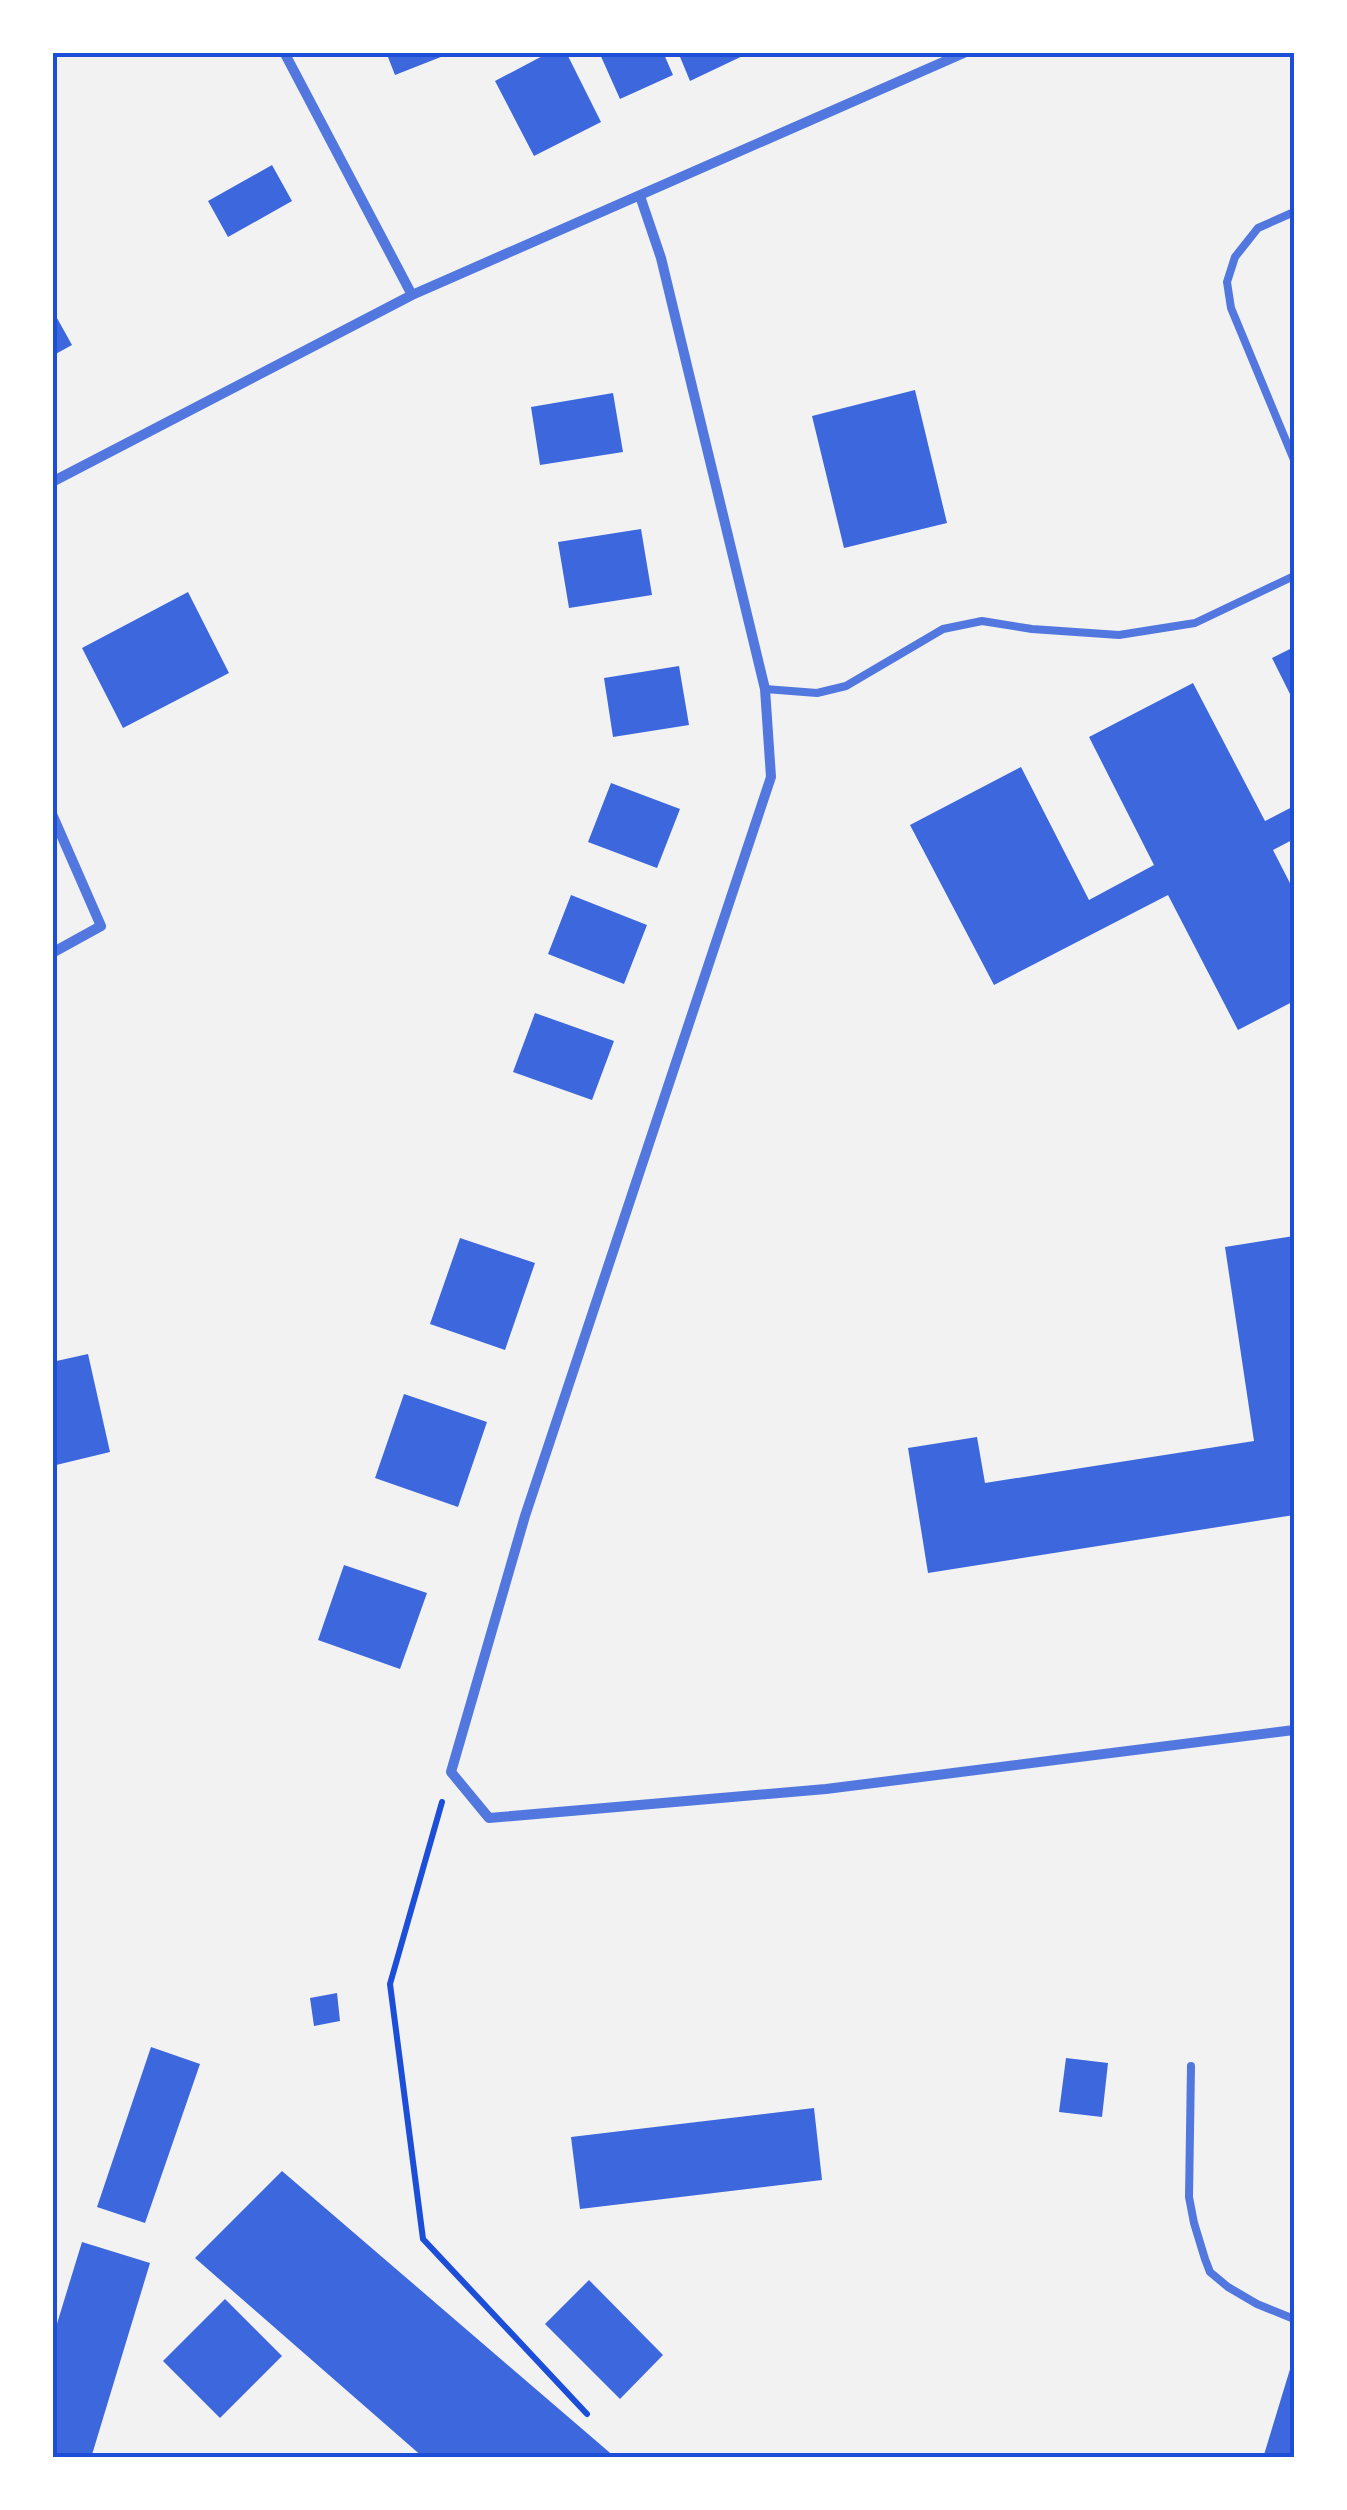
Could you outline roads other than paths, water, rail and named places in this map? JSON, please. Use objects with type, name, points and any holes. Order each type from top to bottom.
[{"type":"street","points":[[284,52],[412,295]]},
{"type":"street","points":[[52,482],[412,295],[966,52]]},
{"type":"street","points":[[640,196],[661,258],[765,689],[771,777],[524,1516],[450,1772],[490,1818],[826,1789],[1294,1730]]},
{"type":"street","points":[[52,814],[100,926],[52,953]]},
{"type":"lane","points":[[1294,212],[1258,228],[1234,257],[1226,282],[1231,308],[1294,460]]},
{"type":"lane","points":[[765,689],[817,693],[846,686],[944,629],[982,621],[1119,635],[1195,623],[1294,576]]},
{"type":"lane","points":[[1191,2066],[1190,2197],[1210,2272],[1257,2304],[1294,2319]]}]
